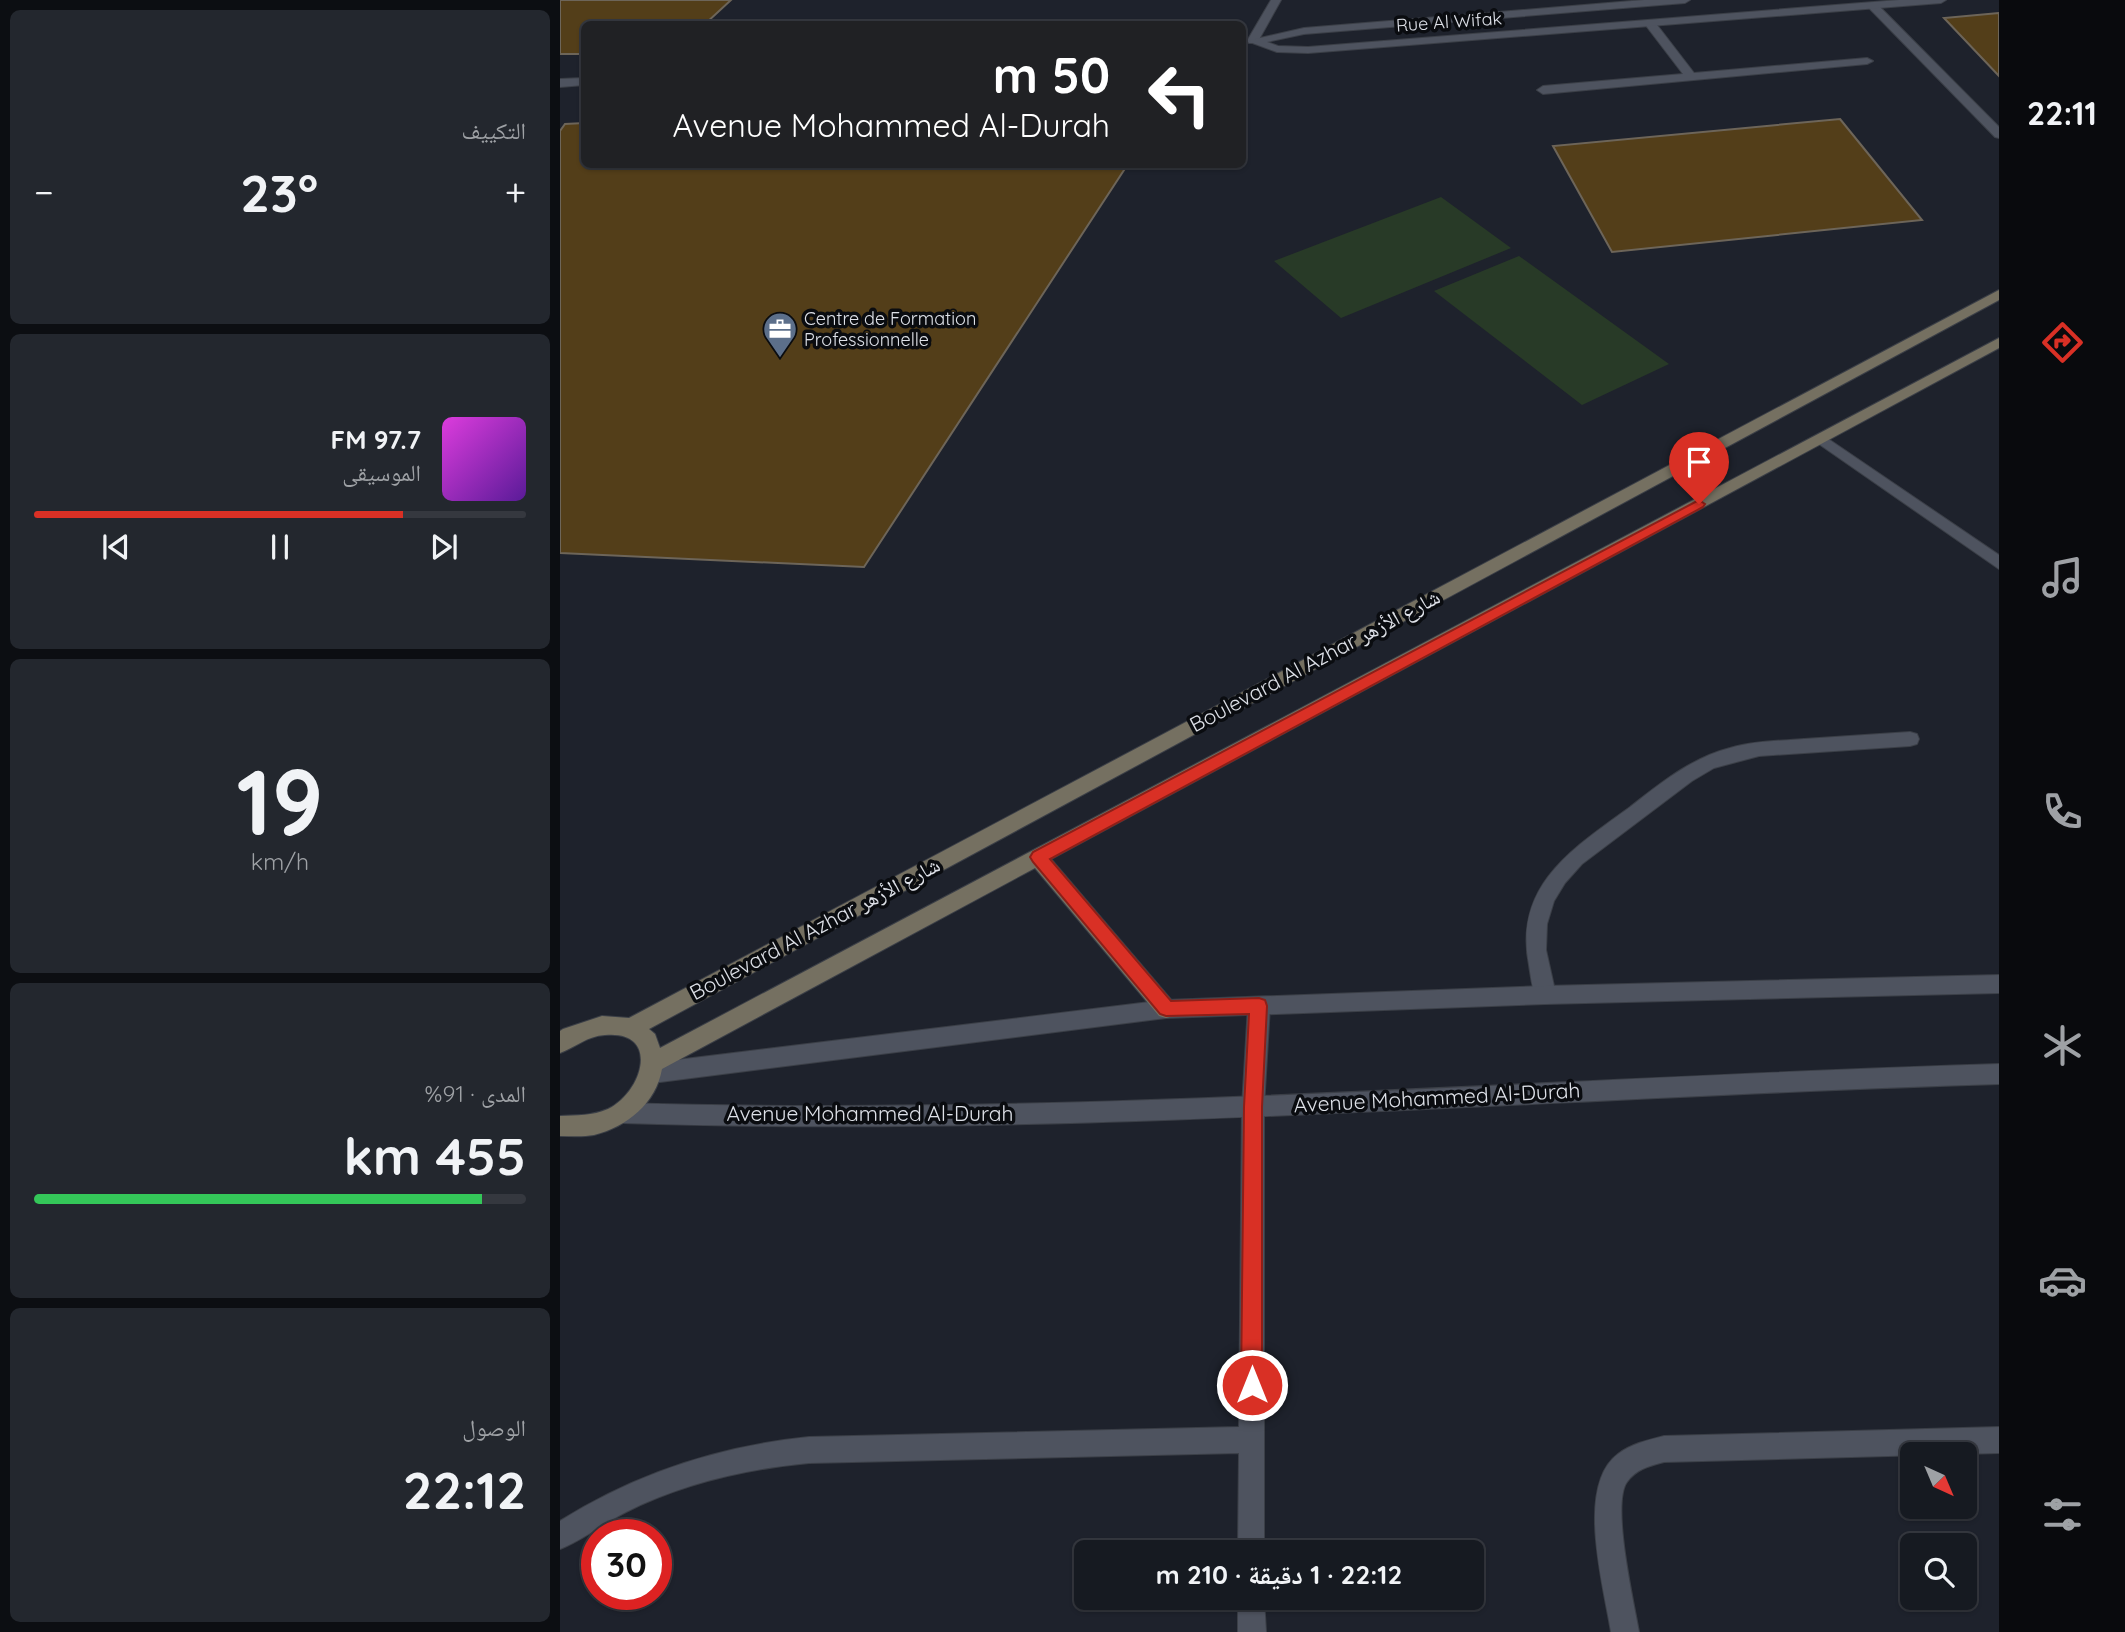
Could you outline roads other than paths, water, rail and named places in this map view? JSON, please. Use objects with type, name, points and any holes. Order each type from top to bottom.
[{"type":"main road","name":"Boulevard Al Azhar شارع الأزهر","points":[[631,1028],[1999,294]]},
{"type":"main road","name":"Boulevard Al Azhar شارع الأزهر","points":[[653,1067],[1038,857],[1999,342]]},
{"type":"main road","points":[[1038,857],[1166,1009]]},
{"type":"main road","points":[[560,1043],[581,1030],[616,1024],[631,1028],[643,1036],[651,1047],[653,1067],[636,1101],[623,1113],[603,1124],[581,1128],[560,1126]]},
{"type":"street","points":[[1248,42],[1276,0]]},
{"type":"street","name":"Rue Al Wifak","points":[[1248,42],[1304,31],[1685,0]]},
{"type":"street","name":"Rue Al Wifak","points":[[1248,42],[1277,49],[1308,50],[1941,0]]},
{"type":"street","points":[[1873,5],[1999,134]]},
{"type":"street","points":[[1650,23],[1691,77]]},
{"type":"street","points":[[1543,90],[1867,61]]},
{"type":"street","points":[[560,83],[581,82]]},
{"type":"street","points":[[1821,439],[1999,563]]},
{"type":"street","points":[[1545,995],[1536,950],[1538,924],[1545,899],[1558,877],[1575,859],[1685,776],[1719,759],[1759,749],[1910,739]]},
{"type":"street","points":[[653,1067],[1166,1009],[1545,995],[1999,984]]},
{"type":"street","points":[[1251,1540],[1253,1107],[1259,1006]]},
{"type":"street","name":"Avenue Mohammed Al-Durah","points":[[623,1113],[823,1118],[1253,1107],[1856,1077],[1999,1074]]},
{"type":"street","points":[[560,1536],[621,1501],[668,1480],[716,1464],[763,1453],[1251,1440]]},
{"type":"street","points":[[1625,1632],[1606,1513],[1609,1492],[1616,1474],[1629,1460],[1646,1451],[1664,1448],[1999,1440]]},
{"type":"street","points":[[1251,1610],[1251,1632]]},
{"type":"place","name":"Centre de Formation Professionnelle","points":[[780,359]]}]
